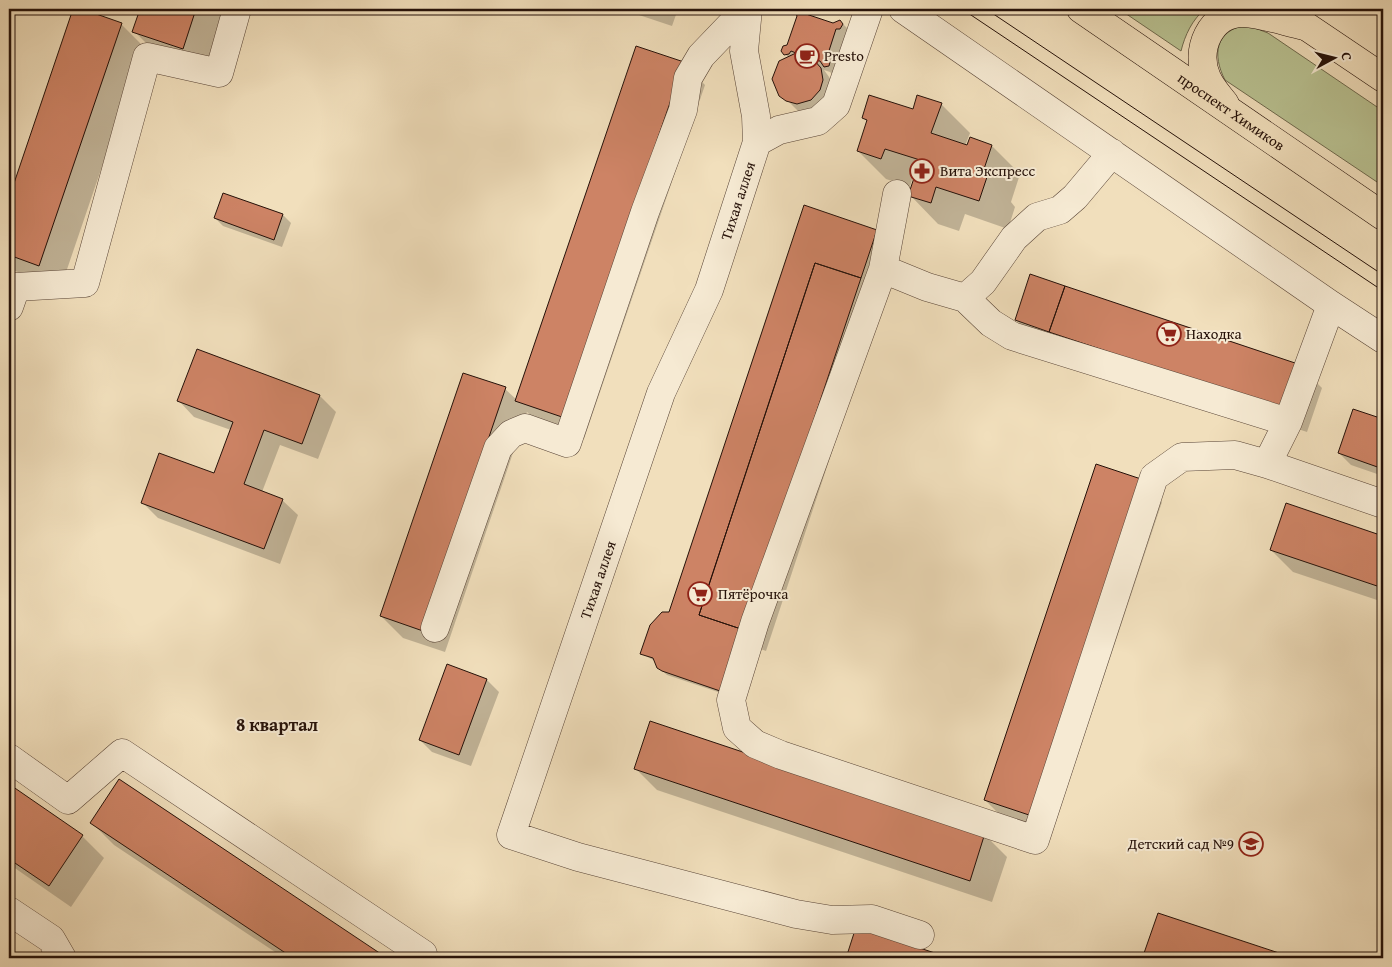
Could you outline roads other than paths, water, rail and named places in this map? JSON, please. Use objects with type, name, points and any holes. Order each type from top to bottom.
[{"type":"main road","name":"проспект Химиков","points":[[1081,9],[1230,113],[1383,216]]},
{"type":"main road","points":[[1281,9],[1383,78]]},
{"type":"main road","points":[[1230,113],[1207,78],[1203,63],[1204,41],[1213,25],[1225,17],[1243,13],[1305,26]]},
{"type":"lane","points":[[9,307],[16,287],[85,283],[147,57],[218,73],[237,9]]},
{"type":"lane","points":[[436,628],[498,448],[510,434],[525,428],[567,443],[645,212],[683,110],[688,78],[707,50],[747,9]]},
{"type":"lane","name":"Тихая аллея","points":[[747,9],[744,51],[756,116],[757,142],[709,290],[661,393],[511,835],[616,867],[796,914],[832,920],[872,919],[920,936]]},
{"type":"lane","points":[[757,142],[779,130],[818,121],[836,105],[869,9]]},
{"type":"lane","points":[[904,9],[1330,305],[1383,339]]},
{"type":"lane","points":[[965,298],[982,282],[1014,238],[1037,218],[1060,210],[1075,197],[1112,153]]},
{"type":"lane","points":[[897,194],[882,269],[754,622],[731,700],[737,728],[755,744],[1035,840],[1154,477],[1182,457],[1235,455],[1267,464],[1383,504]]},
{"type":"lane","points":[[882,269],[928,288],[965,298],[991,323],[1012,336],[1288,422]]},
{"type":"lane","points":[[1267,464],[1288,422],[1330,305]]},
{"type":"lane","points":[[9,758],[68,800],[122,753],[423,954]]},
{"type":"lane","points":[[9,911],[56,948],[81,958]]},
{"type":"tram line","points":[[962,9],[1383,291]]},
{"type":"tram line","points":[[986,9],[1383,275]]},
{"type":"place","name":"Presto","points":[[807,56]]},
{"type":"place","name":"Вита Экспресс","points":[[922,171]]},
{"type":"place","name":"Находка","points":[[1169,334]]},
{"type":"place","name":"Пятёрочка","points":[[700,594]]},
{"type":"place","name":"Детский сад №9","points":[[1251,844]]},
{"type":"district","name":"8 квартал","points":[[277,725]]}]
